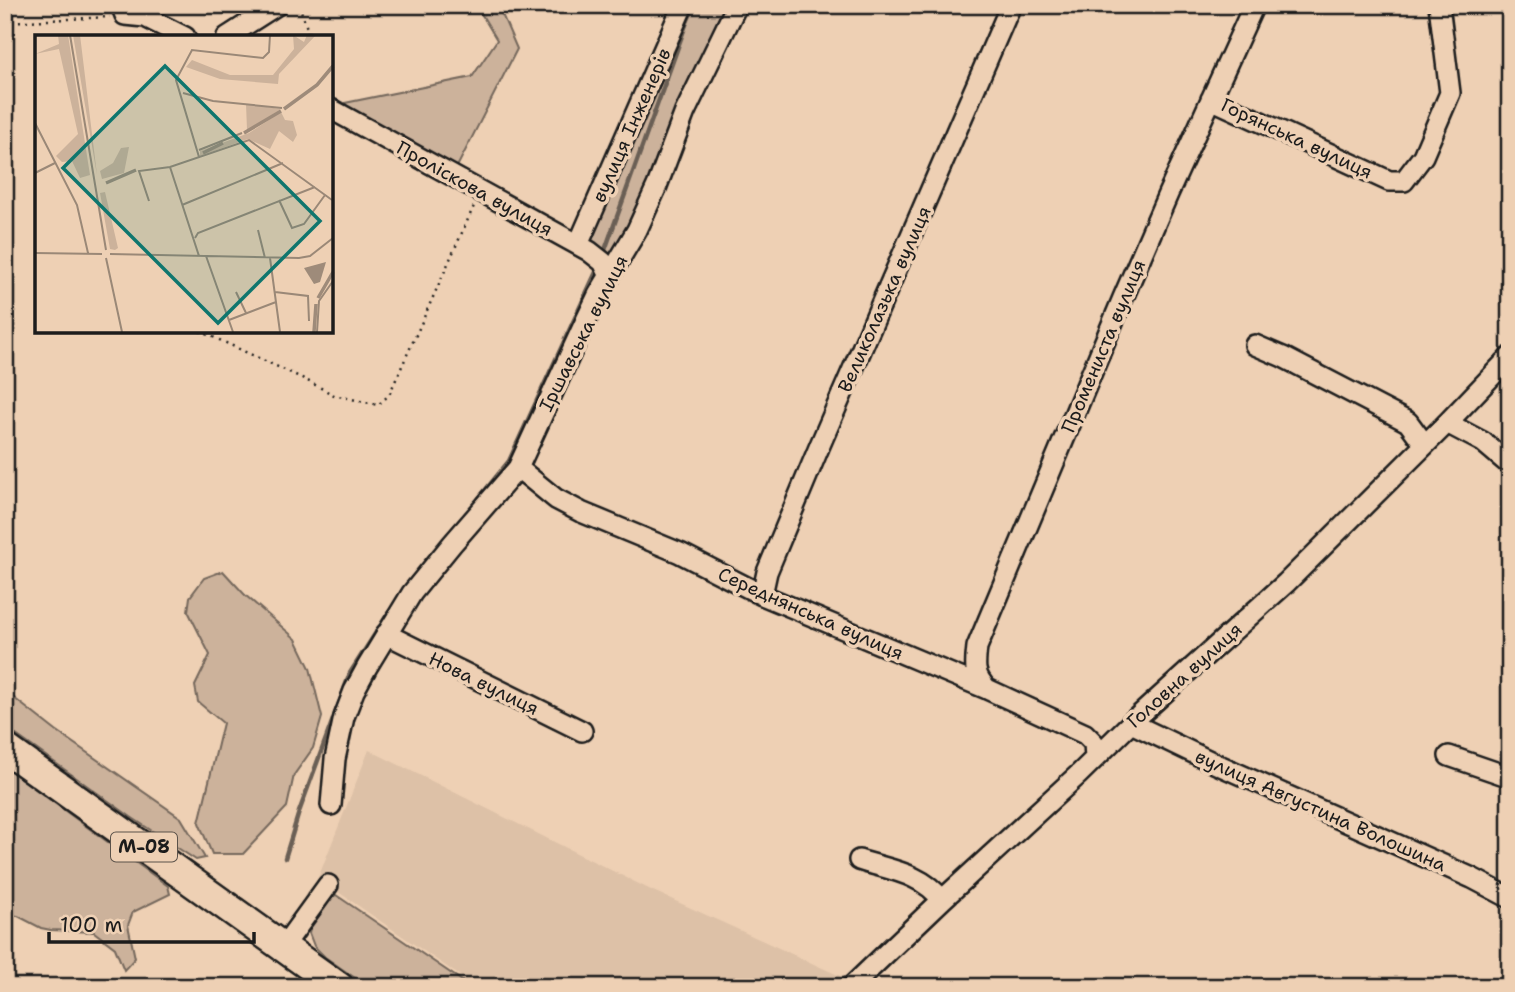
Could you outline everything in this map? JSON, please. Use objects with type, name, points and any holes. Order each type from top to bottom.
[{"type":"highway","name":"М-08","points":[[5,748],[283,947],[325,982]]},
{"type":"street","points":[[231,35],[277,5]]},
{"type":"street","name":"вулиця Інженерів","points":[[578,245],[683,5]]},
{"type":"street","name":"Іршавська вулиця","points":[[331,805],[335,759],[344,717],[354,691],[412,593],[518,468],[587,318],[637,230],[685,112],[737,5]]},
{"type":"street","name":"Великолазька вулиця","points":[[762,595],[767,572],[820,445],[1011,5]]},
{"type":"street","name":"Промениста вулиця","points":[[987,688],[976,674],[977,647],[1123,298],[1254,5]]},
{"type":"street","name":"Горянська вулиця","points":[[1211,99],[1389,181],[1404,181],[1423,156],[1450,93],[1439,5]]},
{"type":"street","points":[[123,10],[145,17],[182,35]]},
{"type":"street","name":"Проліскова вулиця","points":[[332,109],[597,256],[610,276]]},
{"type":"street","points":[[1255,345],[1408,422],[1424,445]]},
{"type":"street","name":"Головна вулиця","points":[[851,987],[1131,723],[1286,583],[1510,357]]},
{"type":"street","points":[[1447,423],[1483,443],[1510,465]]},
{"type":"street","name":"Середнянська вулиця","points":[[518,468],[556,499],[581,512],[680,553],[762,595],[987,688],[1085,734],[1094,743],[1095,758]]},
{"type":"street","name":"Нова вулиця","points":[[386,634],[582,731]]},
{"type":"street","name":"вулиця Августина Волошина","points":[[1131,723],[1472,878],[1510,898]]},
{"type":"street","points":[[1449,756],[1510,777]]},
{"type":"street","points":[[859,860],[912,875],[934,890],[942,900]]},
{"type":"street","points":[[283,947],[328,885]]},
{"type":"path","points":[[299,5],[309,35]]},
{"type":"path","points":[[5,22],[101,18],[123,10]]},
{"type":"path","points":[[202,332],[334,395],[378,405],[389,395],[481,191]]},
{"type":"shaded area","points":[[476,5],[498,5],[517,49],[457,167],[351,112],[345,103],[472,77],[497,40]]},
{"type":"shaded area","points":[[696,5],[728,5],[612,262],[590,240]]},
{"type":"shaded area","points":[[223,571],[245,595],[296,639],[310,668],[322,717],[313,748],[294,775],[287,807],[243,854],[212,854],[199,823],[223,723],[198,702],[195,686],[210,655],[188,611],[190,597],[204,578]]},
{"type":"shaded area","points":[[5,691],[56,731],[181,818],[205,858],[196,860],[5,727]]},
{"type":"shaded area","points":[[369,750],[649,889],[840,976],[830,987],[476,987],[318,878]]},
{"type":"shaded area","points":[[5,767],[168,886],[170,894],[133,912],[128,925],[135,958],[124,970],[115,948],[94,932],[51,930],[18,916],[9,915],[5,918]]},
{"type":"shaded area","points":[[336,895],[471,987],[368,987],[325,957],[314,946],[309,933],[311,920],[324,902]]},
{"type":"waterway","points":[[605,250],[693,5]]},
{"type":"waterway","points":[[479,498],[509,461],[597,270]]},
{"type":"waterway","points":[[285,858],[350,673],[389,612]]}]
